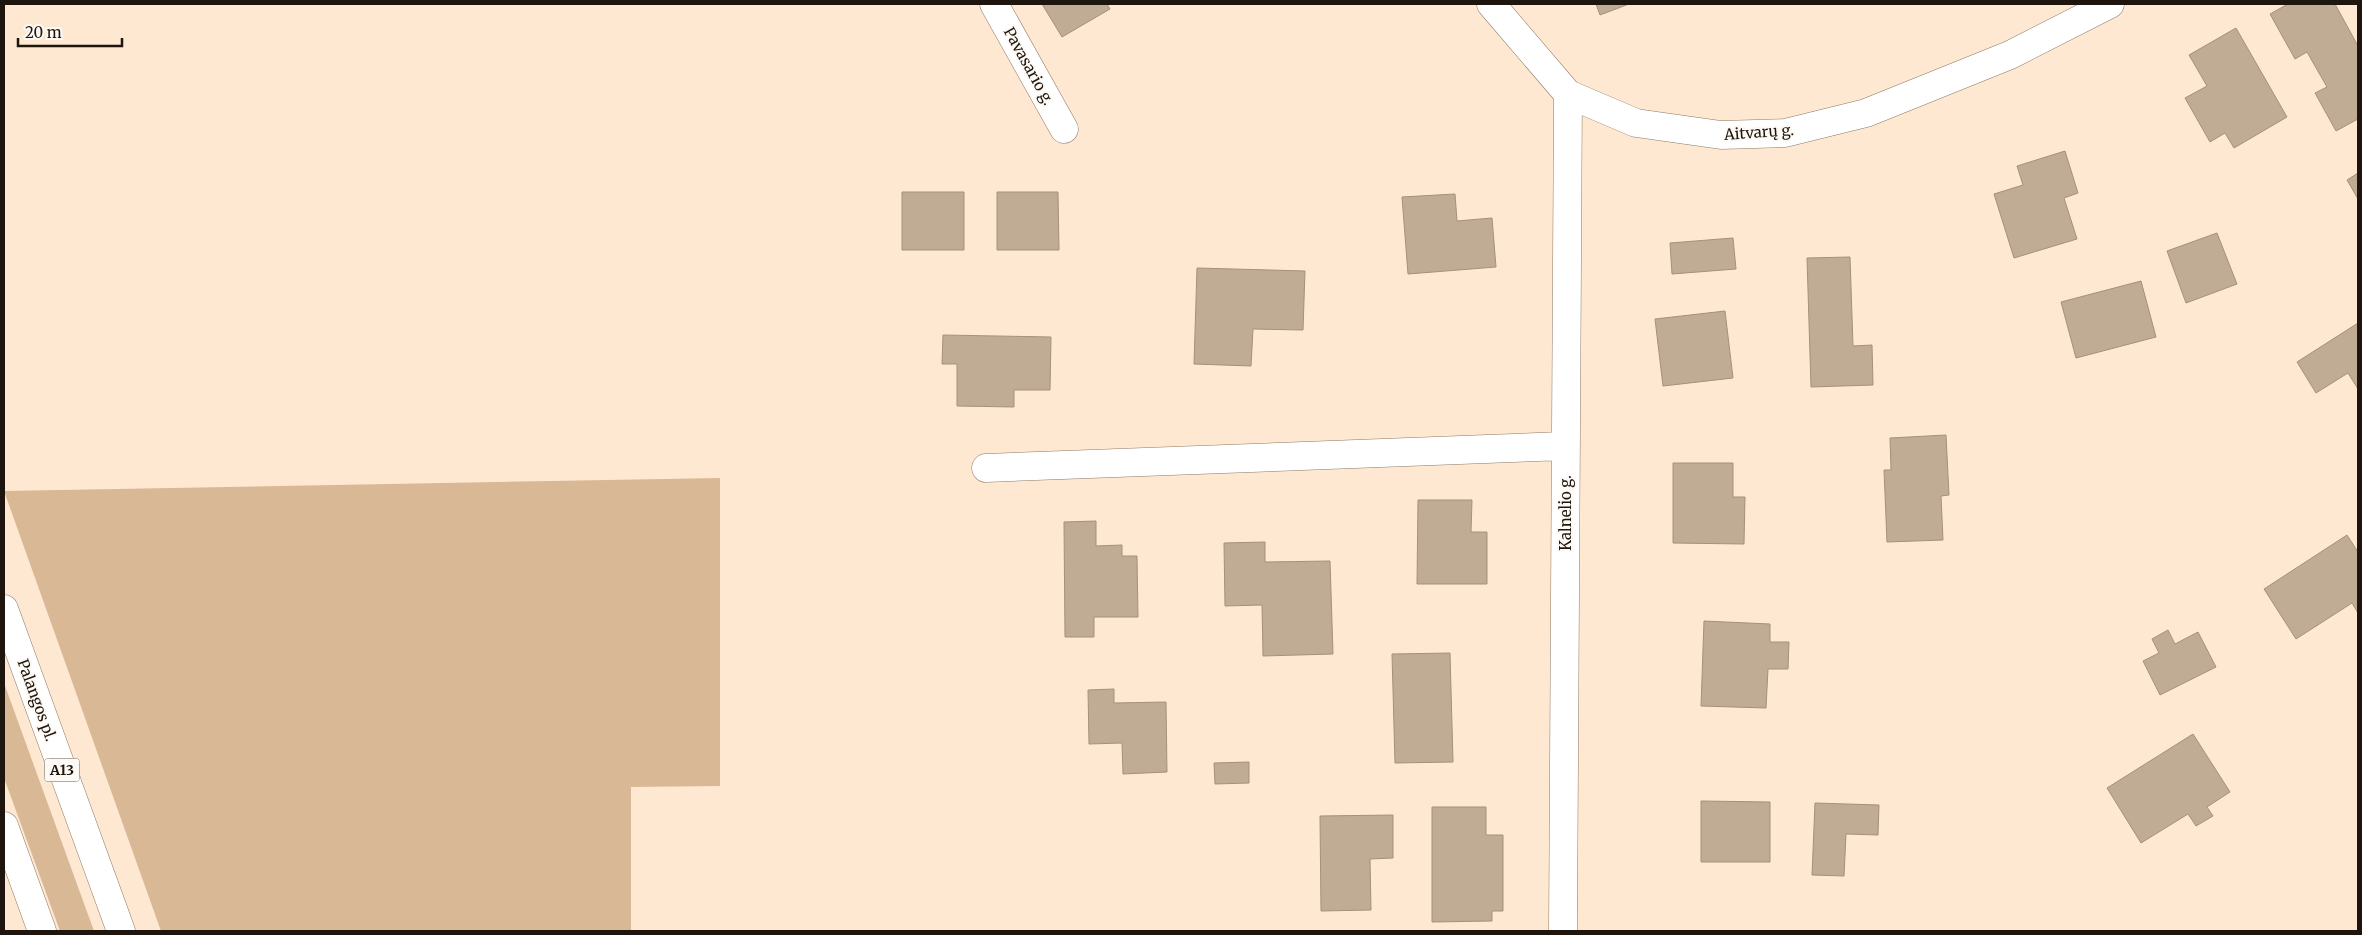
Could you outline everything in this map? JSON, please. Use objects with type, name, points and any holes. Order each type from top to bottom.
[{"type":"main road","name":"Pavasario g.","points":[[994,4],[1064,129]]},
{"type":"main road","name":"Aitvarų g.","points":[[1491,4],[1568,94],[1636,123],[1721,135],[1785,133],[1866,113],[2010,54],[2110,4]]},
{"type":"main road","name":"Kalnelio g.","points":[[1563,931],[1568,94]]},
{"type":"main road","points":[[986,468],[1566,446]]},
{"type":"main road","name":"Palangos pl.","points":[[4,609],[121,931]]},
{"type":"main road","points":[[4,826],[42,931]]},
{"type":"shaded area","points":[[720,478],[720,786],[631,787],[631,931],[161,931],[4,491]]},
{"type":"shaded area","points":[[4,683],[94,931],[60,931],[4,778]]},
{"type":"building","points":[[1042,4],[1107,4],[1110,9],[1062,37]]},
{"type":"building","points":[[1596,4],[1629,4],[1600,15]]},
{"type":"building","points":[[2288,4],[2335,4],[2358,46],[2358,119],[2336,131],[2315,93],[2327,87],[2307,52],[2295,59],[2270,14]]},
{"type":"building","points":[[2236,28],[2287,117],[2234,148],[2225,133],[2210,142],[2185,98],[2207,86],[2189,55]]},
{"type":"building","points":[[2065,151],[2078,193],[2064,198],[2077,239],[2014,258],[1994,194],[2023,185],[2017,166]]},
{"type":"building","points":[[2358,173],[2358,199],[2347,180]]},
{"type":"building","points":[[902,192],[964,192],[964,250],[902,250]]},
{"type":"building","points":[[997,192],[1058,192],[1059,250],[997,250]]},
{"type":"building","points":[[1455,194],[1457,221],[1492,218],[1496,267],[1408,274],[1402,197]]},
{"type":"building","points":[[2217,233],[2237,284],[2186,303],[2167,251]]},
{"type":"building","points":[[1733,238],[1736,269],[1672,274],[1670,243]]},
{"type":"building","points":[[1850,257],[1853,346],[1872,345],[1873,385],[1811,387],[1807,258]]},
{"type":"building","points":[[1197,268],[1305,271],[1303,330],[1253,329],[1251,366],[1194,364]]},
{"type":"building","points":[[2141,281],[2156,337],[2076,358],[2061,302]]},
{"type":"building","points":[[1725,311],[1733,378],[1663,386],[1655,319]]},
{"type":"building","points":[[2358,323],[2358,389],[2348,373],[2316,393],[2297,362]]},
{"type":"building","points":[[943,335],[1051,337],[1050,390],[1014,390],[1014,407],[957,406],[957,364],[942,364]]},
{"type":"building","points":[[1946,435],[1949,495],[1941,496],[1943,540],[1887,542],[1884,470],[1891,470],[1890,438]]},
{"type":"building","points":[[1673,463],[1733,463],[1733,497],[1745,497],[1744,544],[1673,543]]},
{"type":"building","points":[[1418,500],[1472,500],[1471,532],[1487,532],[1487,584],[1417,584]]},
{"type":"building","points":[[1096,521],[1096,546],[1122,545],[1122,556],[1137,556],[1138,617],[1094,617],[1094,637],[1065,637],[1064,522]]},
{"type":"building","points":[[2347,535],[2358,552],[2358,613],[2352,603],[2296,639],[2264,589]]},
{"type":"building","points":[[1265,542],[1265,562],[1330,561],[1333,654],[1263,656],[1262,605],[1225,606],[1224,543]]},
{"type":"building","points":[[1704,621],[1770,624],[1770,642],[1789,642],[1788,669],[1768,669],[1766,708],[1701,706]]},
{"type":"building","points":[[2168,630],[2175,644],[2198,632],[2216,667],[2160,695],[2143,661],[2159,653],[2152,639]]},
{"type":"building","points":[[1450,653],[1453,762],[1395,763],[1392,654]]},
{"type":"building","points":[[1114,689],[1114,703],[1166,702],[1167,772],[1123,774],[1122,743],[1089,744],[1088,690]]},
{"type":"building","points":[[2193,734],[2230,792],[2207,807],[2213,816],[2196,826],[2188,814],[2141,843],[2107,788]]},
{"type":"building","points":[[1249,762],[1249,783],[1215,784],[1214,763]]},
{"type":"building","points":[[1701,801],[1770,802],[1770,862],[1701,862]]},
{"type":"building","points":[[1815,803],[1879,805],[1878,835],[1846,834],[1844,876],[1812,875]]},
{"type":"building","points":[[1432,807],[1486,807],[1486,835],[1503,835],[1503,911],[1492,911],[1492,921],[1432,922]]},
{"type":"building","points":[[1393,815],[1393,858],[1370,859],[1371,910],[1321,911],[1320,816]]}]
